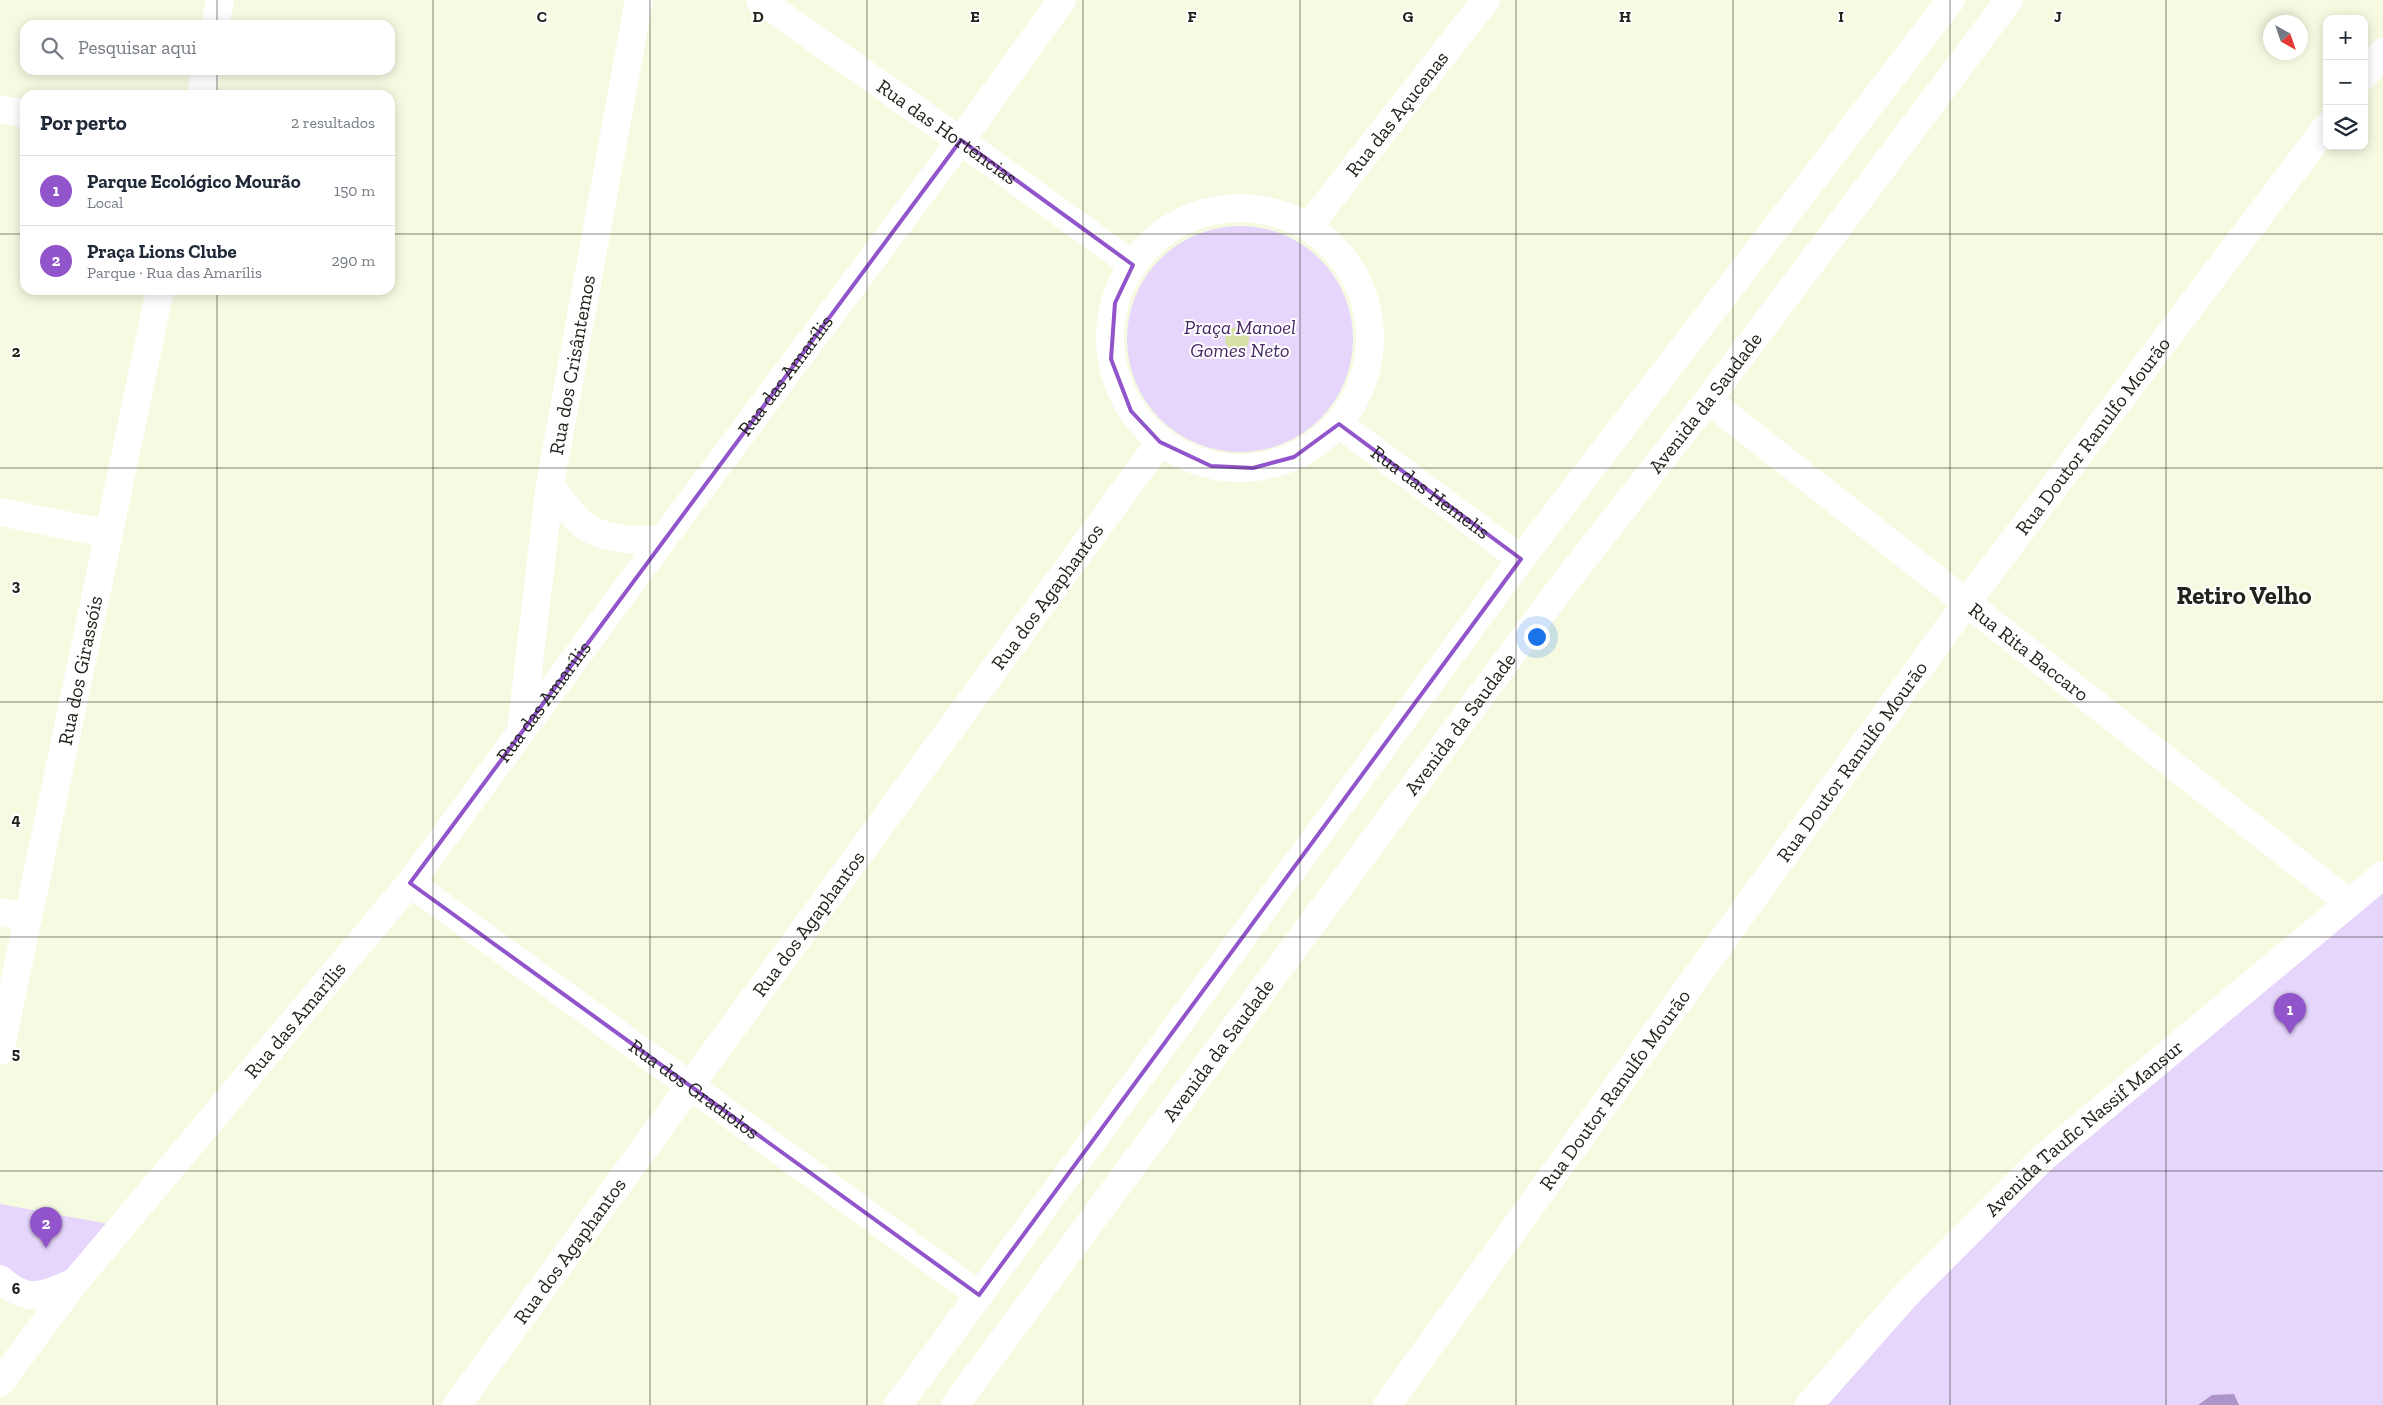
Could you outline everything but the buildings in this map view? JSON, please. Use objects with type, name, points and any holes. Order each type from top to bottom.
[{"type":"street","points":[[216,20],[220,0]]},
{"type":"street","name":"Rua dos Crisântemos","points":[[521,732],[550,485],[639,0]]},
{"type":"street","name":"Rua das Hortências","points":[[760,0],[961,140],[1133,265]]},
{"type":"street","name":"Rua das Amarílis","points":[[1,1381],[75,1282],[410,883],[663,539],[961,140],[1062,0]]},
{"type":"street","name":"Rua das Açucenas","points":[[1308,227],[1486,0]]},
{"type":"street","points":[[898,1405],[1521,559],[1951,0]]},
{"type":"street","name":"Avenida da Saudade","points":[[954,1405],[1560,589],[1708,400],[2009,0]]},
{"type":"street","points":[[2368,71],[2383,52]]},
{"type":"street","points":[[202,90],[205,75]]},
{"type":"street","points":[[0,109],[20,113]]},
{"type":"street","name":"Rua Doutor Ranulfo Mourão","points":[[1387,1405],[1966,602],[2323,131]]},
{"type":"street","points":[[1256,209],[1283,215],[1308,227],[1331,244],[1349,266],[1362,291],[1369,318],[1370,346],[1366,374],[1355,400],[1339,424],[1318,443],[1294,457],[1253,468],[1211,466],[1184,456],[1160,442],[1131,411],[1119,386],[1111,359],[1110,331],[1115,303],[1133,265],[1152,244],[1174,226],[1214,211],[1256,209]]},
{"type":"street","name":"Rua dos Girassóis","points":[[0,1052],[159,295]]},
{"type":"street","name":"Rua Rita Baccaro","points":[[1708,400],[2349,903]]},
{"type":"street","name":"Rua das Hemelis","points":[[1339,424],[1521,559]]},
{"type":"street","name":"Rua dos Agaphantos","points":[[458,1405],[1160,442]]},
{"type":"street","points":[[550,485],[578,521],[606,536],[634,542],[663,539]]},
{"type":"street","points":[[0,512],[109,534]]},
{"type":"street","name":"Avenida Taufic Nassif Mansur","points":[[1809,1405],[1906,1295],[2044,1157],[2383,875]]},
{"type":"street","name":"Rua dos Gradiolos","points":[[410,883],[979,1295]]},
{"type":"street","points":[[0,912],[28,918]]},
{"type":"street","points":[[0,1279],[13,1291],[39,1296],[75,1282]]},
{"type":"highlighted area","points":[[961,140],[1133,265],[1115,303],[1111,359],[1131,411],[1160,442],[1211,466],[1253,468],[1294,457],[1339,424],[1521,559],[979,1295],[410,883]]},
{"type":"green space","name":"Praça Manoel Gomes Neto","points":[[1240,226],[1262,228],[1293,239],[1320,259],[1340,286],[1351,317],[1353,339],[1351,361],[1340,392],[1320,419],[1293,439],[1262,450],[1240,452],[1218,450],[1187,439],[1160,419],[1140,392],[1129,361],[1127,339],[1129,317],[1140,286],[1160,259],[1187,239],[1218,228]]},
{"type":"green space","points":[[2383,879],[2383,1405],[1817,1405],[2045,1163]]},
{"type":"green space","points":[[0,1204],[109,1224],[72,1276],[39,1291],[0,1271]]},
{"type":"shaded area","points":[[2234,1394],[2239,1405],[2198,1405],[2212,1395]]},
{"type":"place","name":"Parque Ecológico Mourão","points":[[2290,1034]]},
{"type":"place","name":"Praça Lions Clube","points":[[46,1248]]},
{"type":"district","name":"Retiro Velho","points":[[2244,595]]}]
